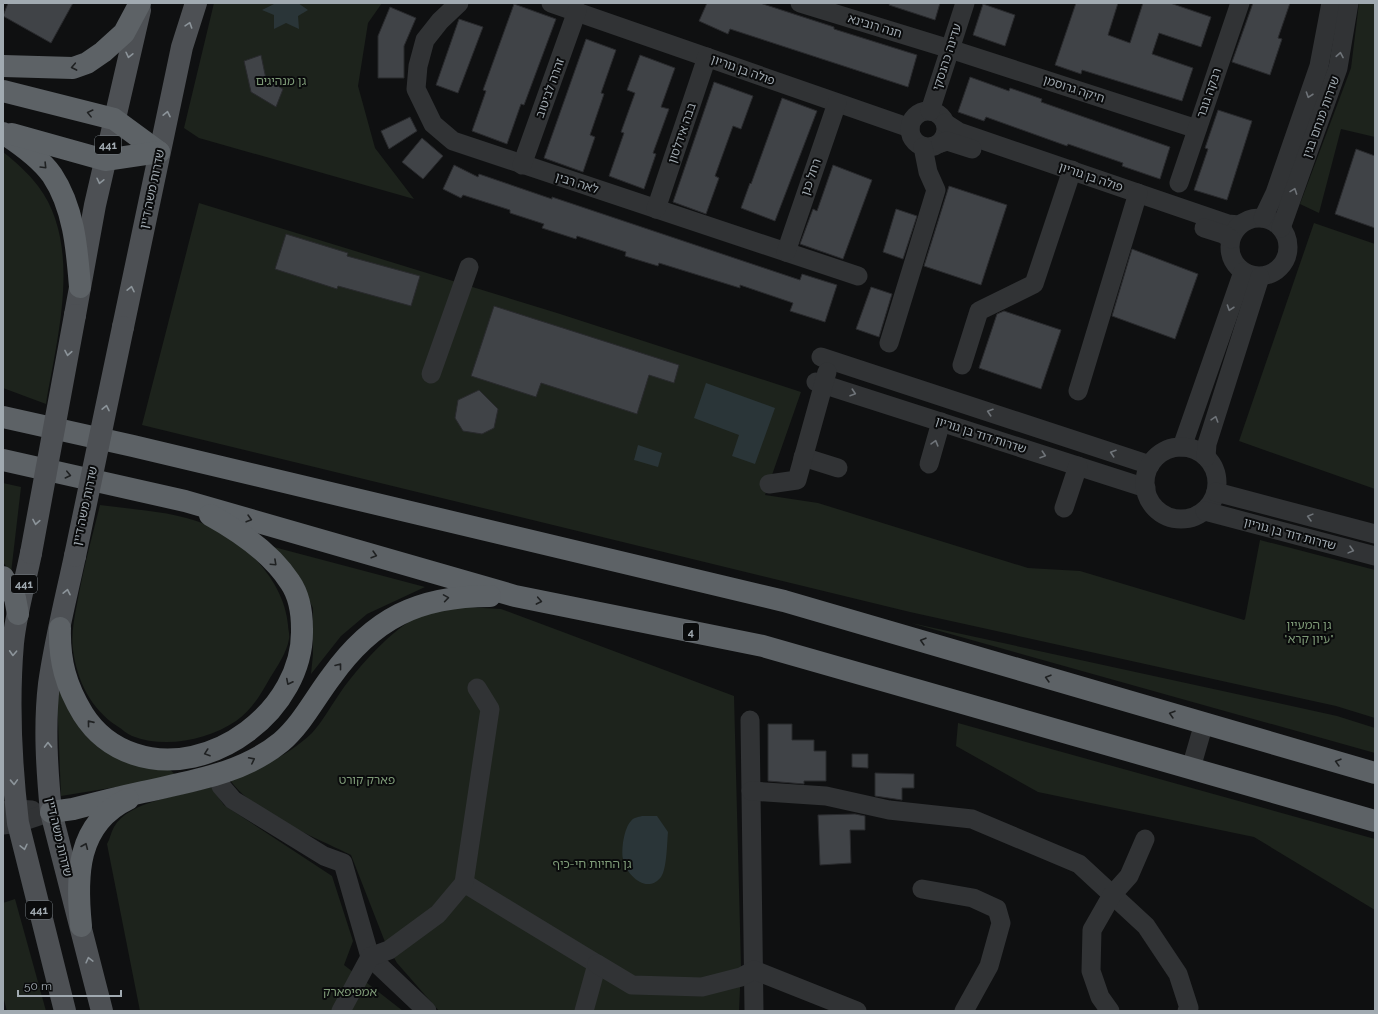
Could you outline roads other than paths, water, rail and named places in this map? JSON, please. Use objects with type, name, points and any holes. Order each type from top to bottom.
[{"type":"highway","points":[[3,66],[73,68],[87,63],[103,52],[124,33],[140,3]]},
{"type":"highway","points":[[3,91],[114,119],[159,152]]},
{"type":"highway","points":[[3,132],[105,160],[159,152]]},
{"type":"highway","points":[[3,132],[37,159],[51,174],[61,191],[73,231],[80,287]]},
{"type":"highway","points":[[3,404],[133,446]]},
{"type":"highway","points":[[3,417],[133,446],[784,601],[1375,773]]},
{"type":"highway","name":"4","points":[[3,460],[185,501],[515,596],[763,646],[1375,821]]},
{"type":"highway","points":[[60,628],[60,657],[69,690],[95,730],[108,741],[123,750],[143,757],[164,760],[185,759],[207,754],[232,742],[255,725],[273,707],[287,686],[298,661],[302,640],[302,619],[291,583],[277,565],[252,543],[215,518],[185,501]]},
{"type":"highway","points":[[3,577],[15,598],[18,614]]},
{"type":"highway","points":[[51,812],[73,809],[217,776],[254,759],[281,742],[299,724],[349,654],[390,619],[416,606],[438,600],[456,597],[515,596]]},
{"type":"highway","points":[[81,926],[78,877],[82,850],[95,827],[104,817],[124,801],[144,792]]},
{"type":"main road","name":"441","points":[[64,1011],[10,817],[13,642],[105,160],[140,3]]},
{"type":"main road","name":"שדרות משה דיין","points":[[102,1011],[51,812],[47,740],[49,693],[60,628],[159,152],[182,47],[196,3]]},
{"type":"street","name":"לאה רבין","points":[[459,3],[440,21],[425,40],[418,66],[416,90],[433,124],[453,141],[858,276]]},
{"type":"street","points":[[551,3],[577,11]]},
{"type":"street","name":"חנה רובינא","points":[[800,3],[950,49]]},
{"type":"street","name":"עדינה כהנסקי","points":[[930,111],[965,3]]},
{"type":"street","name":"שדרות מנחם בגין","points":[[1264,218],[1275,193],[1319,66],[1331,3]]},
{"type":"street","name":"שדרות מנחם בגין","points":[[1281,228],[1338,68],[1349,3]]},
{"type":"street","name":"רבקה גובר","points":[[1179,183],[1237,4]]},
{"type":"street","name":"זהרה לביטוב","points":[[522,164],[577,11]]},
{"type":"street","name":"פולה בן גוריון","points":[[577,11],[910,128]]},
{"type":"street","name":"חיקה גרוסמן","points":[[950,49],[1198,128]]},
{"type":"street","name":"בבה אידלסון","points":[[656,209],[708,57]]},
{"type":"street","name":"רחל כגן","points":[[786,252],[837,103]]},
{"type":"street","points":[[889,343],[936,190],[928,172],[932,145],[946,134],[945,123],[939,115],[930,111],[919,113],[911,122],[910,128],[913,140],[932,145]]},
{"type":"street","name":"פולה בן גוריון","points":[[945,123],[959,132],[1070,176],[1157,206],[1228,224],[1235,232]]},
{"type":"street","name":"פולה בן גוריון","points":[[932,145],[955,143],[1070,176]]},
{"type":"street","points":[[962,365],[979,311],[1034,284],[1070,176]]},
{"type":"street","points":[[1078,391],[1136,199]]},
{"type":"street","points":[[1264,218],[1270,220],[1281,228],[1287,241],[1287,255],[1277,270],[1251,274],[1236,265],[1230,248],[1235,232],[1247,220],[1264,218]]},
{"type":"street","points":[[431,374],[468,267]]},
{"type":"street","points":[[1182,447],[1251,274]]},
{"type":"street","points":[[1206,457],[1207,444],[1251,274]]},
{"type":"street","name":"שדרות דוד בן גוריון","points":[[1146,488],[824,384],[826,358],[1150,465]]},
{"type":"street","points":[[769,484],[797,480],[807,458],[824,384]]},
{"type":"street","points":[[929,464],[941,422]]},
{"type":"street","points":[[1182,447],[1194,450],[1206,457],[1212,466],[1217,479],[1216,492],[1212,502],[1205,511],[1189,519],[1178,519],[1166,516],[1156,509],[1147,495],[1146,476],[1150,465],[1158,456],[1169,449],[1182,447]]},
{"type":"street","points":[[807,458],[838,468]]},
{"type":"street","points":[[1064,508],[1078,466]]},
{"type":"street","name":"שדרות דוד בן גוריון","points":[[1216,492],[1375,534]]},
{"type":"street","name":"שדרות דוד בן גוריון","points":[[1205,511],[1375,556]]},
{"type":"street","points":[[341,1011],[370,957],[389,950],[438,914],[464,883],[490,709],[477,688]]},
{"type":"street","points":[[750,720],[754,1011]]},
{"type":"street","points":[[1191,768],[1204,723]]},
{"type":"street","points":[[217,776],[222,786],[233,800],[324,856],[343,863],[370,957],[427,1011]]},
{"type":"street","points":[[751,791],[826,796],[889,810],[972,819],[1079,864],[1146,926],[1178,974],[1189,1008],[1187,1011]]},
{"type":"street","points":[[10,817],[51,812]]},
{"type":"street","points":[[1110,1011],[1100,996],[1091,971],[1092,930],[1112,895],[1129,876],[1146,839]]},
{"type":"street","points":[[464,883],[632,985],[702,987],[741,977],[754,970]]},
{"type":"street","points":[[922,889],[972,898],[997,909],[1001,923],[989,966],[964,1011]]},
{"type":"street","points":[[584,1011],[597,964]]},
{"type":"street","points":[[754,970],[857,1011]]},
{"type":"park label","name":"גן מנהיגים","points":[[281,81]]},
{"type":"park label","name":"גן המעיין \"עיון קרא\"","points":[[1309,632]]},
{"type":"park label","name":"פארק קורט","points":[[367,780]]},
{"type":"park label","name":"גן החיות חי-כיף","points":[[592,864]]},
{"type":"park label","name":"אמפיפארק","points":[[350,992]]}]
